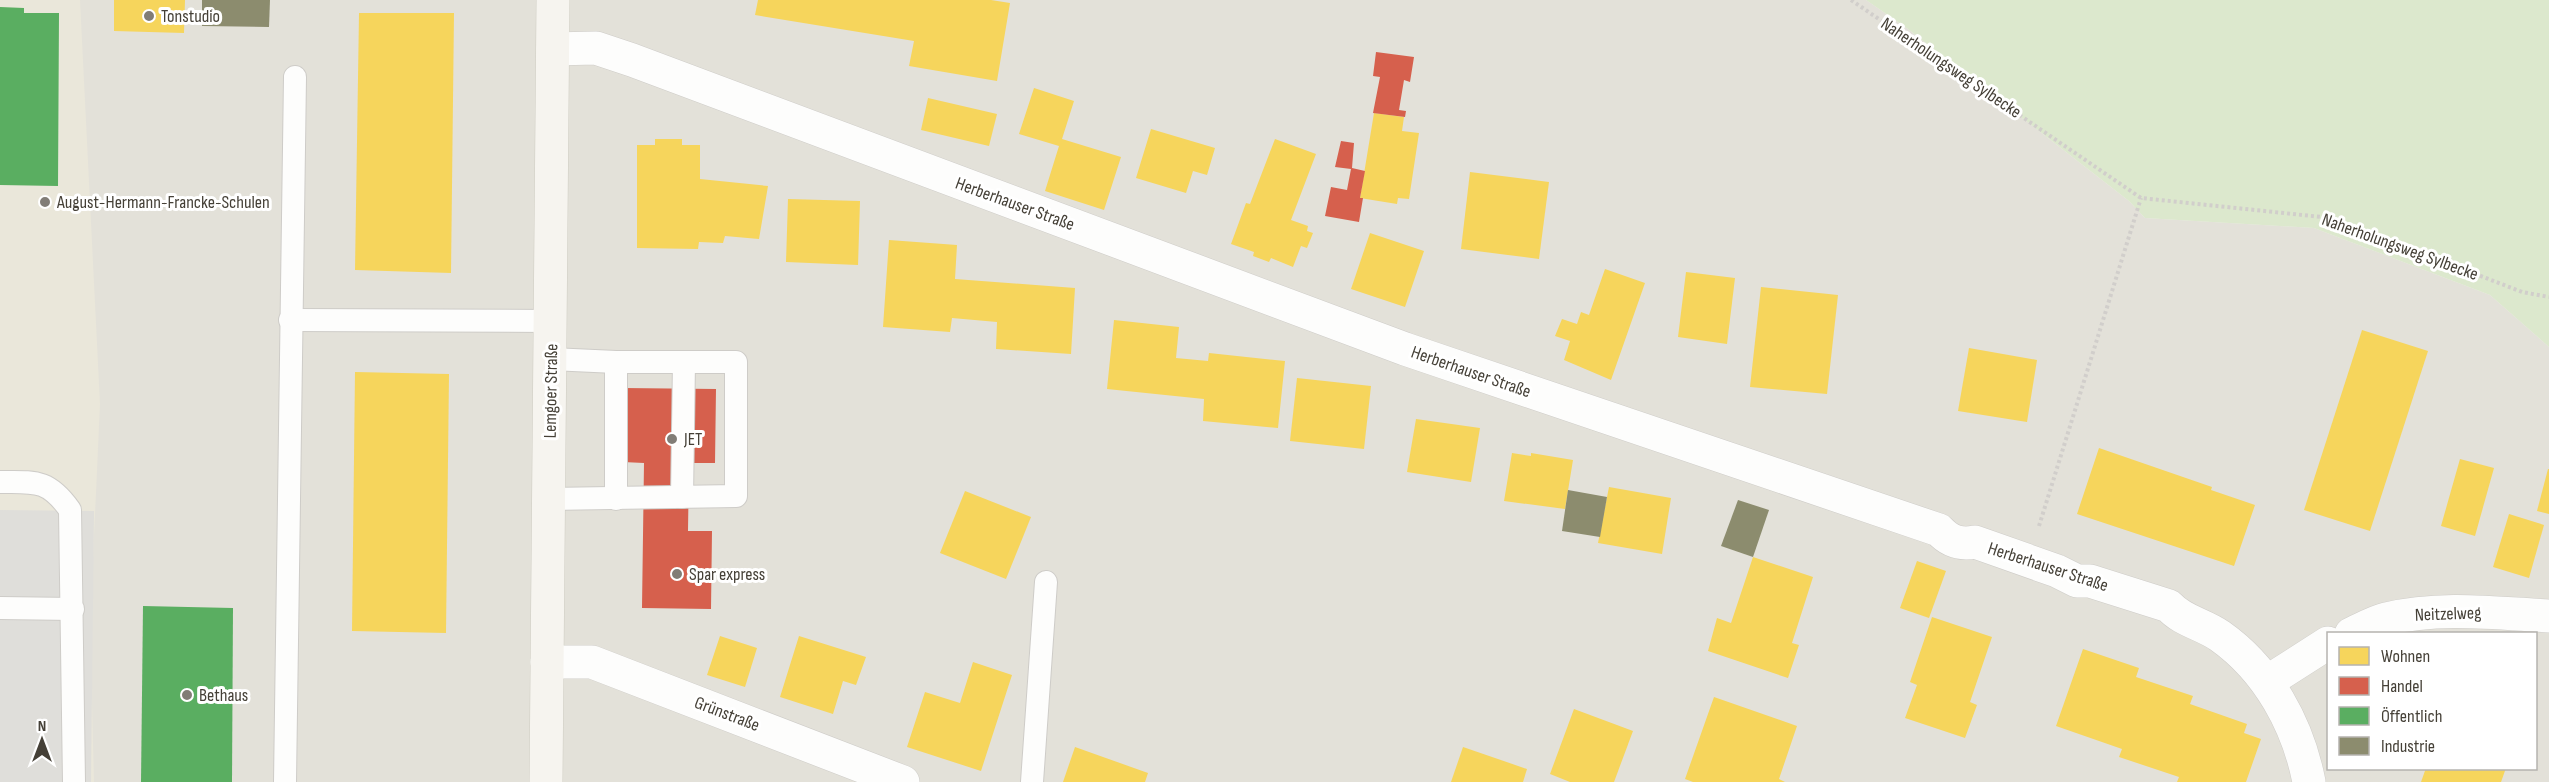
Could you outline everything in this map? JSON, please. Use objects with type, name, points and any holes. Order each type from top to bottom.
[{"type":"main road","name":"Lemgoer Straße","points":[[546,782],[552,321],[553,0]]},
{"type":"street","name":"Herberhauser Straße","points":[[553,49],[596,48],[632,60],[1405,349],[1928,526],[1964,544],[1975,542],[2057,571],[2077,581],[2090,581],[2169,606],[2176,615],[2201,624],[2221,636],[2246,657],[2267,682],[2290,724],[2305,760],[2309,782]]},
{"type":"street","name":"Neitzelweg","points":[[2354,632],[2384,620],[2422,613],[2458,611],[2549,616]]},
{"type":"street","points":[[2267,682],[2327,644]]},
{"type":"street","name":"Grünstraße","points":[[548,662],[592,662],[903,782]]},
{"type":"lane","points":[[285,782],[294,77]]},
{"type":"lane","points":[[290,320],[552,321]]},
{"type":"lane","points":[[549,499],[736,496],[736,362],[616,362],[550,359]]},
{"type":"lane","points":[[616,362],[616,499]]},
{"type":"lane","points":[[682,497],[684,362]]},
{"type":"lane","points":[[0,482],[37,482],[58,492],[70,510],[74,782]]},
{"type":"lane","points":[[1032,782],[1046,582]]},
{"type":"lane","points":[[0,608],[73,609]]},
{"type":"path","name":"Naherholungsweg Sylbecke","points":[[1851,0],[2141,198],[2331,218],[2522,292],[2549,297]]},
{"type":"path","points":[[2028,561],[2141,198]]},
{"type":"shaded area","points":[[0,0],[1866,0],[1908,29],[2129,201],[2145,218],[2314,228],[2490,295],[2549,347],[2549,782],[0,782]]},
{"type":"shaded area","name":"August-Hermann-Francke-Schulen","points":[[0,0],[80,0],[100,404],[90,625],[94,782],[0,782]]},
{"type":"shaded area","points":[[0,510],[94,511],[91,782],[0,782]]},
{"type":"green space","points":[[1866,0],[2549,0],[2549,347],[2490,295],[2314,228],[2145,218],[2129,201],[1908,29]]},
{"type":"building: Wohnen","name":"Tonstudio","points":[[114,0],[185,0],[184,33],[114,31]]},
{"type":"building: Wohnen","points":[[758,0],[991,0],[1010,3],[997,81],[909,66],[914,41],[755,15]]},
{"type":"building: Wohnen","points":[[359,13],[454,13],[451,273],[355,270]]},
{"type":"building: Wohnen","points":[[1034,88],[1074,101],[1062,139],[1121,157],[1104,210],[1045,191],[1059,146],[1019,134]]},
{"type":"building: Wohnen","points":[[928,98],[997,114],[989,146],[921,130]]},
{"type":"building: Wohnen","points":[[1374,113],[1404,117],[1402,131],[1419,133],[1409,199],[1398,198],[1397,204],[1360,198]]},
{"type":"building: Wohnen","points":[[1151,129],[1215,148],[1207,175],[1193,171],[1186,193],[1136,178]]},
{"type":"building: Wohnen","points":[[655,139],[682,139],[682,145],[700,145],[700,179],[768,186],[759,239],[725,236],[723,243],[699,242],[698,249],[637,248],[637,145],[655,145]]},
{"type":"building: Wohnen","points":[[1275,139],[1316,154],[1291,220],[1308,226],[1307,231],[1313,233],[1307,248],[1301,246],[1293,267],[1271,258],[1269,262],[1253,256],[1254,252],[1231,244],[1246,203],[1250,204]]},
{"type":"building: Wohnen","points":[[1470,172],[1549,182],[1539,259],[1461,249]]},
{"type":"building: Wohnen","points":[[788,199],[860,201],[858,265],[786,262]]},
{"type":"building: Wohnen","points":[[1370,233],[1424,251],[1405,307],[1351,289]]},
{"type":"building: Wohnen","points":[[889,240],[957,245],[955,279],[1075,288],[1071,354],[996,349],[997,322],[952,318],[950,332],[883,327]]},
{"type":"building: Wohnen","points":[[1605,269],[1645,283],[1611,380],[1564,360],[1570,341],[1555,336],[1562,319],[1577,324],[1581,312],[1589,315]]},
{"type":"building: Wohnen","points":[[1686,272],[1735,278],[1727,344],[1678,337]]},
{"type":"building: Wohnen","points":[[1761,287],[1838,295],[1827,394],[1750,387]]},
{"type":"building: Wohnen","points":[[1114,320],[1179,327],[1176,358],[1208,361],[1209,353],[1285,361],[1278,428],[1203,421],[1204,399],[1107,389]]},
{"type":"building: Wohnen","points":[[2362,330],[2428,351],[2370,531],[2304,510]]},
{"type":"building: Wohnen","points":[[1969,348],[2037,360],[2027,422],[1958,411]]},
{"type":"building: Wohnen","points":[[355,372],[449,374],[446,633],[352,631]]},
{"type":"building: Wohnen","points":[[1297,378],[1371,386],[1364,449],[1290,441]]},
{"type":"building: Wohnen","points":[[1416,419],[1480,428],[1471,482],[1407,472]]},
{"type":"building: Wohnen","points":[[2099,448],[2212,487],[2211,490],[2255,505],[2234,566],[2077,514]]},
{"type":"building: Wohnen","points":[[1512,453],[1531,456],[1531,453],[1573,460],[1565,509],[1504,501]]},
{"type":"building: Wohnen","points":[[2460,459],[2494,468],[2475,536],[2441,526]]},
{"type":"building: Wohnen","points":[[2549,469],[2549,514],[2537,511]]},
{"type":"building: Wohnen","points":[[1609,487],[1671,498],[1662,554],[1598,543]]},
{"type":"building: Wohnen","points":[[965,491],[1031,517],[1006,579],[940,553]]},
{"type":"building: Wohnen","points":[[2509,514],[2544,525],[2529,578],[2493,567]]},
{"type":"building: Wohnen","points":[[1753,557],[1813,577],[1792,643],[1799,645],[1788,678],[1708,651],[1717,618],[1731,623]]},
{"type":"building: Wohnen","points":[[1917,561],[1946,571],[1929,618],[1900,608]]},
{"type":"building: Wohnen","points":[[1932,617],[1992,637],[1970,702],[1977,705],[1965,738],[1905,718],[1917,685],[1910,682]]},
{"type":"building: Wohnen","points":[[720,636],[757,648],[745,687],[707,675]]},
{"type":"building: Wohnen","points":[[799,636],[866,657],[856,685],[843,681],[833,714],[780,697]]},
{"type":"building: Wohnen","points":[[2083,649],[2139,668],[2136,677],[2193,696],[2190,704],[2247,724],[2244,733],[2261,739],[2246,782],[2177,782],[2179,777],[2119,757],[2122,749],[2056,726]]},
{"type":"building: Wohnen","points":[[973,662],[1012,675],[981,771],[907,747],[925,692],[960,703]]},
{"type":"building: Wohnen","points":[[1714,697],[1797,726],[1779,779],[1785,782],[1693,782],[1685,779]]},
{"type":"building: Wohnen","points":[[1574,709],[1633,731],[1614,782],[1570,782],[1550,774]]},
{"type":"building: Wohnen","points":[[1075,747],[1148,773],[1145,782],[1063,782]]},
{"type":"building: Wohnen","points":[[1463,747],[1527,769],[1523,782],[1451,782]]},
{"type":"building: Wohnen","points":[[2425,770],[2505,770],[2501,782],[2421,782]]},
{"type":"building: Handel","points":[[1376,52],[1414,57],[1410,82],[1404,80],[1399,110],[1406,111],[1405,117],[1373,113],[1380,77],[1373,76]]},
{"type":"building: Handel","points":[[1341,141],[1354,143],[1352,168],[1365,171],[1360,198],[1363,198],[1359,222],[1325,216],[1331,187],[1347,190],[1351,169],[1335,167]]},
{"type":"building: Handel","points":[[623,388],[716,389],[715,463],[689,463],[688,531],[712,531],[711,609],[642,608],[644,463],[623,462]]},
{"type":"building: Öffentlich","points":[[0,7],[24,8],[24,13],[59,13],[58,186],[0,185]]},
{"type":"building: Öffentlich","name":"Bethaus","points":[[143,606],[233,608],[232,782],[141,782]]},
{"type":"building: Industrie","points":[[202,0],[270,0],[269,27],[202,26]]},
{"type":"building: Industrie","points":[[1568,490],[1607,497],[1600,537],[1562,531]]},
{"type":"building: Industrie","points":[[1738,500],[1769,510],[1753,557],[1721,546]]},
{"type":"place","name":"Tonstudio","points":[[149,16]]},
{"type":"place","name":"August-Hermann-Francke-Schulen","points":[[45,202]]},
{"type":"place","name":"JET","points":[[672,439]]},
{"type":"place","name":"Spar express","points":[[677,574]]},
{"type":"place","name":"Bethaus","points":[[187,695]]}]
